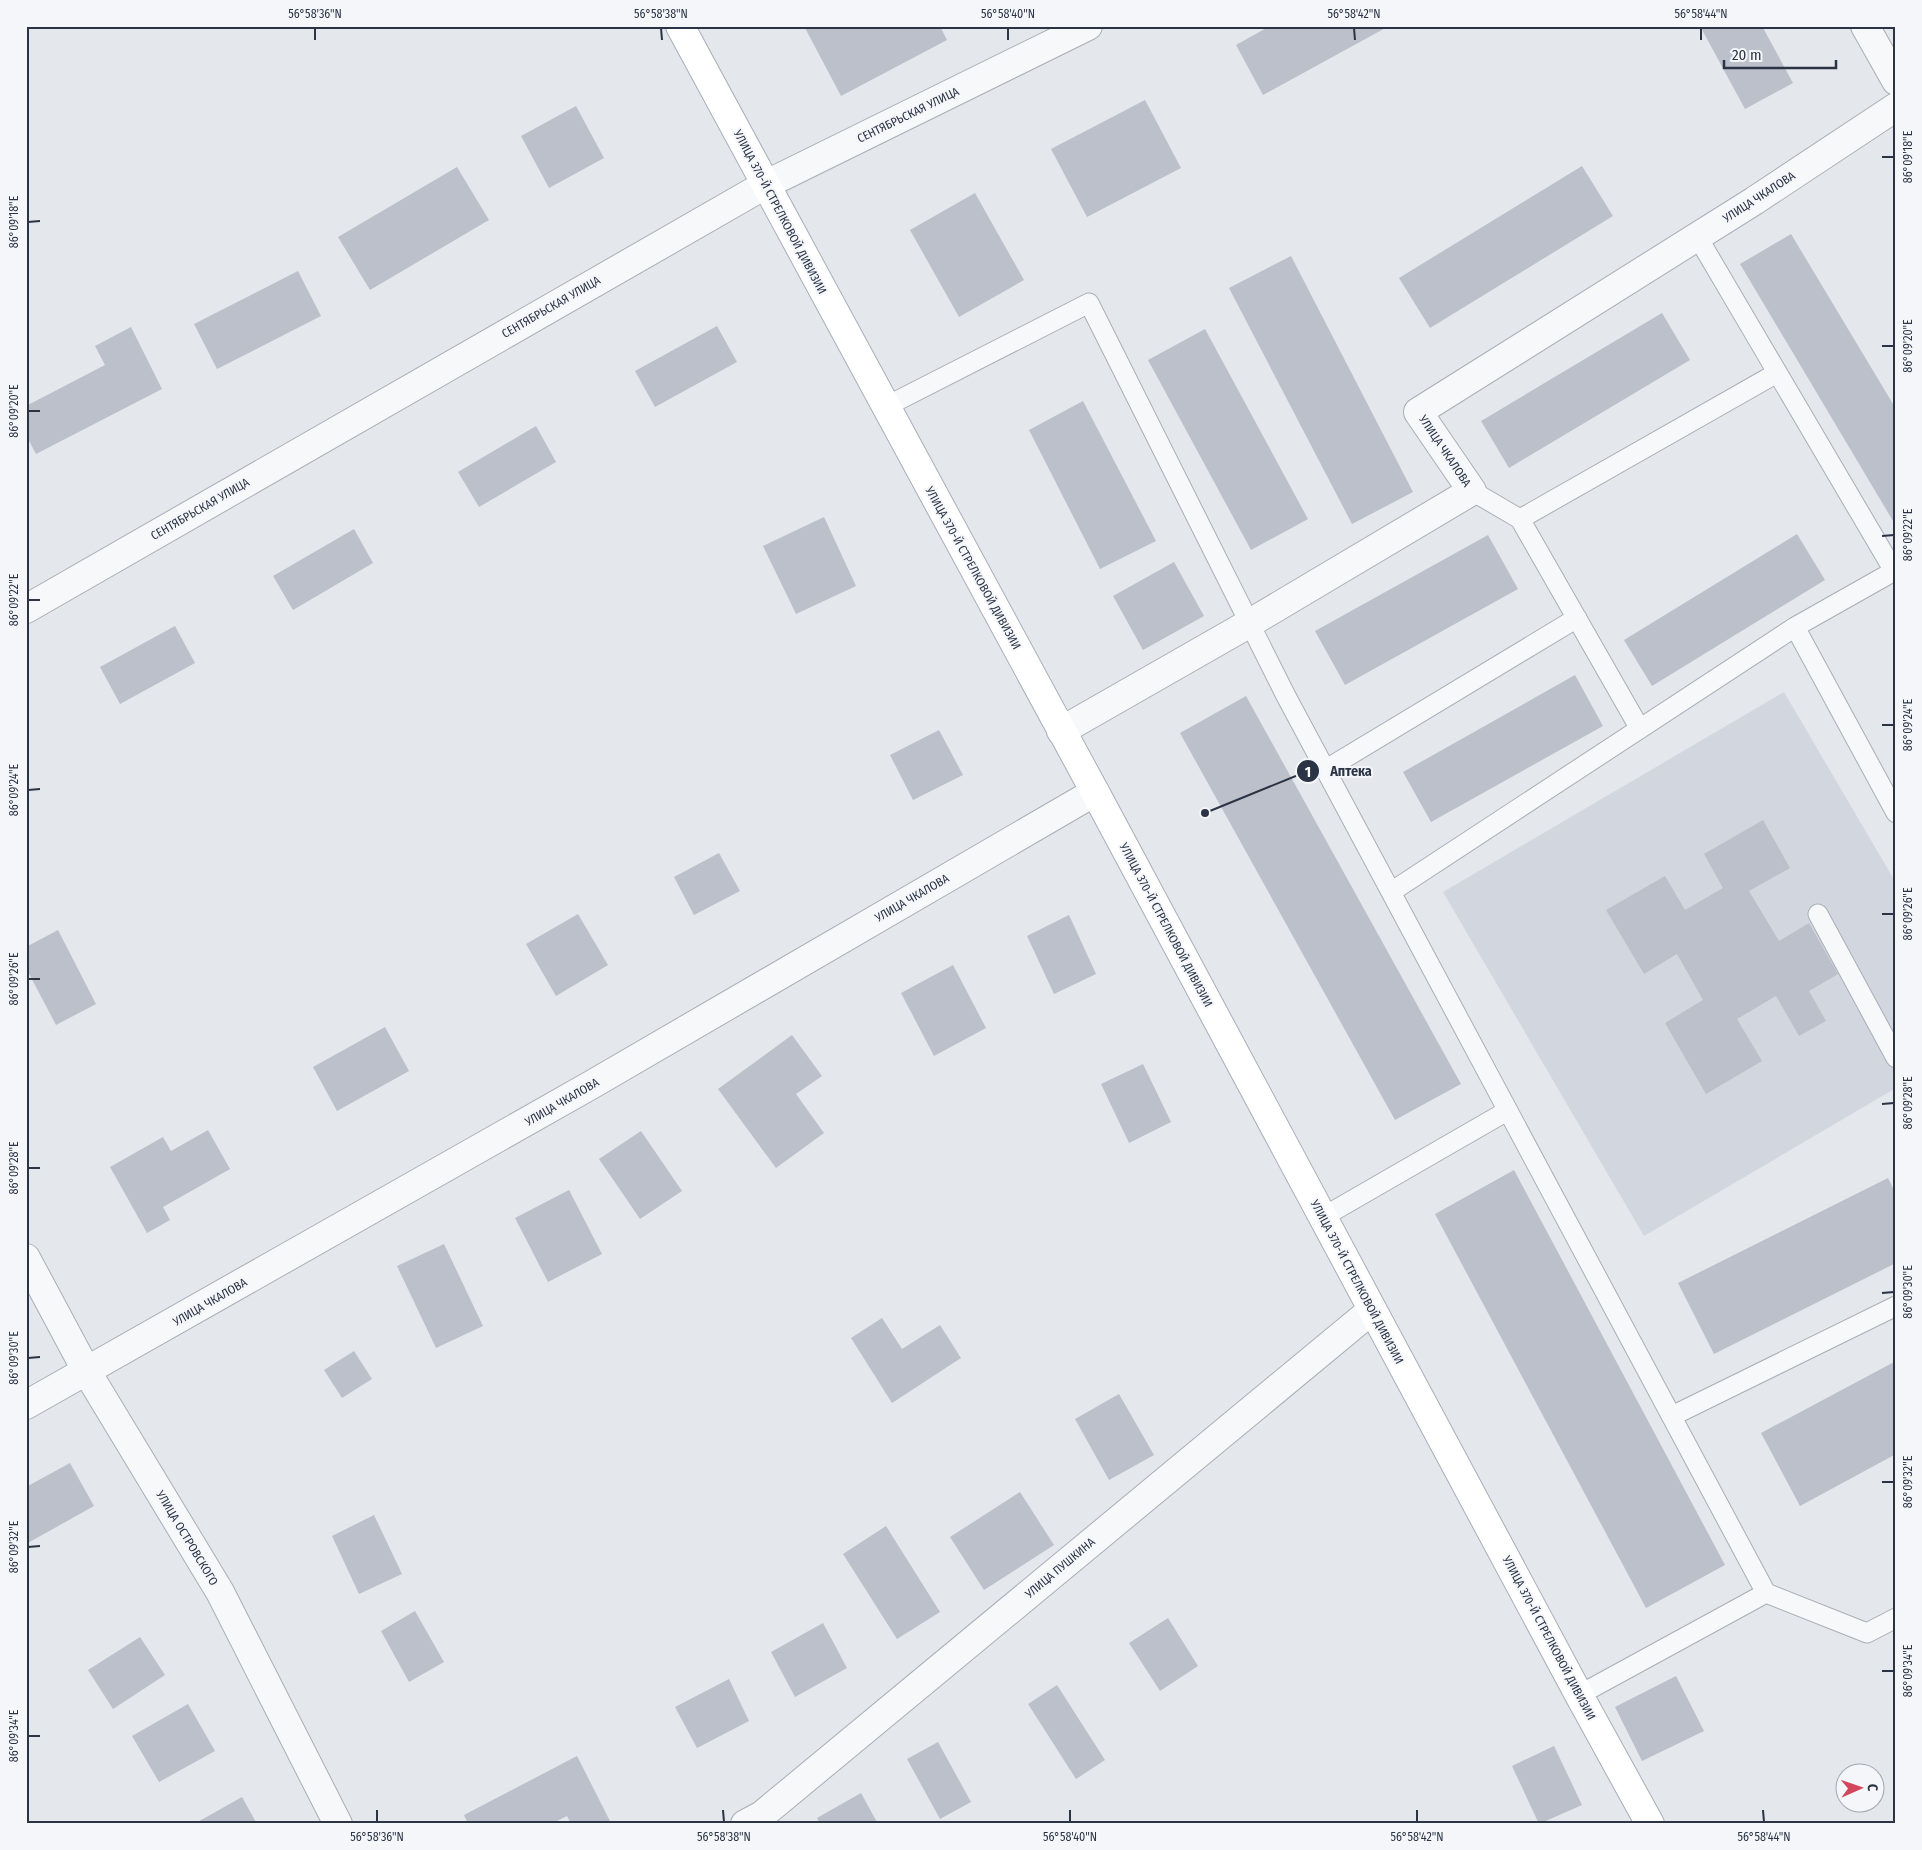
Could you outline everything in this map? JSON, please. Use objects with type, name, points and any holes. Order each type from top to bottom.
[{"type":"street","name":"УЛИЦА 370-Й СТРЕЛКОВОЙ ДИВИЗИИ","points":[[680,26],[1650,1824]]},
{"type":"street","name":"СЕНТЯБРЬСКАЯ УЛИЦА","points":[[26,610],[765,184],[1088,26]]},
{"type":"street","points":[[1865,26],[1896,81]]},
{"type":"street","name":"УЛИЦА ЧКАЛОВА","points":[[1061,730],[1250,623],[1472,491],[1418,412],[1896,108]]},
{"type":"street","name":"УЛИЦА ЧКАЛОВА","points":[[26,1406],[599,1080],[1094,792]]},
{"type":"street","name":"УЛИЦА ОСТРОВСКОГО","points":[[26,1258],[86,1372],[220,1592],[338,1824]]},
{"type":"street","name":"УЛИЦА ПУШКИНА","points":[[745,1824],[762,1814],[1372,1310]]},
{"type":"lane","points":[[1391,892],[1795,627],[1895,571],[1697,236]]},
{"type":"lane","points":[[885,407],[1089,303],[1286,696],[1766,1593],[1867,1633],[1896,1618]]},
{"type":"lane","points":[[1520,519],[1777,373]]},
{"type":"lane","points":[[1472,491],[1520,519],[1640,729]]},
{"type":"lane","points":[[1325,770],[1577,618]]},
{"type":"lane","points":[[1795,627],[1896,813]]},
{"type":"lane","points":[[1818,914],[1896,1058]]},
{"type":"lane","points":[[1323,1217],[1508,1110]]},
{"type":"lane","points":[[1672,1416],[1896,1306]]},
{"type":"lane","points":[[1579,1695],[1766,1593]]},
{"type":"shaded area","points":[[1784,692],[1896,883],[1896,1088],[1644,1236],[1443,892]]},
{"type":"building","points":[[804,26],[940,26],[947,40],[841,96]]},
{"type":"building","points":[[1270,26],[1389,26],[1263,95],[1236,45]]},
{"type":"building","points":[[1700,26],[1762,26],[1793,83],[1745,109]]},
{"type":"building","points":[[1145,100],[1181,168],[1087,217],[1051,149]]},
{"type":"building","points":[[576,106],[604,158],[549,188],[521,136]]},
{"type":"building","points":[[1582,166],[1613,216],[1430,328],[1399,278]]},
{"type":"building","points":[[457,167],[489,220],[370,290],[338,237]]},
{"type":"building","points":[[975,193],[1024,280],[959,317],[910,230]]},
{"type":"building","points":[[1791,234],[1896,409],[1896,526],[1740,264]]},
{"type":"building","points":[[1291,256],[1413,492],[1352,524],[1229,288]]},
{"type":"building","points":[[298,271],[321,316],[217,369],[194,324]]},
{"type":"building","points":[[1662,313],[1690,360],[1509,468],[1481,421]]},
{"type":"building","points":[[717,326],[737,362],[655,407],[635,371]]},
{"type":"building","points":[[131,327],[162,389],[36,454],[26,435],[26,406],[105,365],[95,346]]},
{"type":"building","points":[[1205,329],[1308,519],[1251,550],[1148,360]]},
{"type":"building","points":[[1083,401],[1156,541],[1100,569],[1029,430]]},
{"type":"building","points":[[536,426],[556,462],[479,507],[458,472]]},
{"type":"building","points":[[824,517],[856,586],[796,614],[763,546]]},
{"type":"building","points":[[354,529],[373,563],[293,610],[273,576]]},
{"type":"building","points":[[1797,534],[1825,580],[1652,686],[1624,640]]},
{"type":"building","points":[[1488,535],[1518,589],[1345,685],[1315,631]]},
{"type":"building","points":[[1174,562],[1204,616],[1143,650],[1113,596]]},
{"type":"building","points":[[175,626],[195,663],[120,704],[100,667]]},
{"type":"building","points":[[1575,675],[1603,726],[1431,822],[1403,772]]},
{"type":"building","points":[[1246,696],[1461,1084],[1395,1120],[1180,733]]},
{"type":"building","points":[[939,730],[963,775],[913,800],[890,755]]},
{"type":"building","points":[[1763,820],[1790,868],[1749,891],[1779,941],[1809,923],[1838,974],[1809,991],[1826,1021],[1799,1036],[1776,996],[1737,1019],[1762,1061],[1706,1094],[1665,1023],[1703,1000],[1677,954],[1644,974],[1606,910],[1665,876],[1685,910],[1723,888],[1704,854]]},
{"type":"building","points":[[719,853],[740,891],[694,915],[674,877]]},
{"type":"building","points":[[578,914],[608,965],[556,996],[526,944]]},
{"type":"building","points":[[1069,915],[1096,974],[1054,994],[1027,936]]},
{"type":"building","points":[[58,930],[96,1004],[56,1025],[26,968],[26,947]]},
{"type":"building","points":[[953,965],[986,1028],[934,1056],[901,993]]},
{"type":"building","points":[[385,1027],[409,1071],[337,1111],[313,1067]]},
{"type":"building","points":[[792,1035],[822,1076],[796,1094],[824,1133],[776,1168],[718,1089]]},
{"type":"building","points":[[1143,1064],[1171,1122],[1129,1143],[1101,1084]]},
{"type":"building","points":[[208,1130],[230,1169],[163,1207],[170,1220],[147,1233],[110,1167],[163,1137],[171,1151]]},
{"type":"building","points":[[641,1131],[682,1191],[640,1219],[599,1159]]},
{"type":"building","points":[[1514,1170],[1725,1565],[1646,1608],[1435,1214]]},
{"type":"building","points":[[1888,1178],[1896,1194],[1896,1263],[1714,1354],[1678,1283]]},
{"type":"building","points":[[569,1190],[602,1254],[548,1282],[515,1218]]},
{"type":"building","points":[[444,1244],[483,1326],[436,1348],[397,1266]]},
{"type":"building","points":[[882,1318],[902,1349],[940,1325],[961,1358],[892,1403],[851,1338]]},
{"type":"building","points":[[354,1351],[372,1379],[342,1398],[324,1370]]},
{"type":"building","points":[[1896,1361],[1896,1454],[1800,1506],[1761,1433]]},
{"type":"building","points":[[1119,1394],[1154,1455],[1109,1480],[1075,1419]]},
{"type":"building","points":[[70,1463],[94,1506],[26,1544],[26,1487]]},
{"type":"building","points":[[1020,1492],[1054,1545],[984,1590],[950,1537]]},
{"type":"building","points":[[374,1515],[402,1574],[359,1594],[332,1536]]},
{"type":"building","points":[[886,1526],[940,1612],[897,1639],[843,1554]]},
{"type":"building","points":[[415,1611],[444,1662],[409,1682],[381,1631]]},
{"type":"building","points":[[1168,1618],[1198,1666],[1160,1691],[1129,1643]]},
{"type":"building","points":[[823,1623],[847,1668],[795,1697],[771,1652]]},
{"type":"building","points":[[140,1637],[165,1675],[113,1709],[88,1670]]},
{"type":"building","points":[[1676,1676],[1704,1731],[1642,1761],[1615,1707]]},
{"type":"building","points":[[729,1679],[749,1721],[697,1748],[675,1707]]},
{"type":"building","points":[[1057,1685],[1105,1760],[1076,1779],[1028,1704]]},
{"type":"building","points":[[188,1704],[215,1751],[159,1782],[132,1736]]},
{"type":"building","points":[[938,1742],[971,1802],[940,1819],[907,1759]]},
{"type":"building","points":[[1554,1746],[1582,1805],[1539,1824],[1512,1766]]},
{"type":"building","points":[[577,1756],[611,1823],[571,1824],[567,1816],[551,1824],[468,1824],[464,1815]]},
{"type":"building","points":[[861,1793],[878,1824],[820,1824],[817,1818]]},
{"type":"building","points":[[242,1797],[257,1824],[194,1824]]},
{"type":"place","name":"Аптека","points":[[1205,813]]}]
